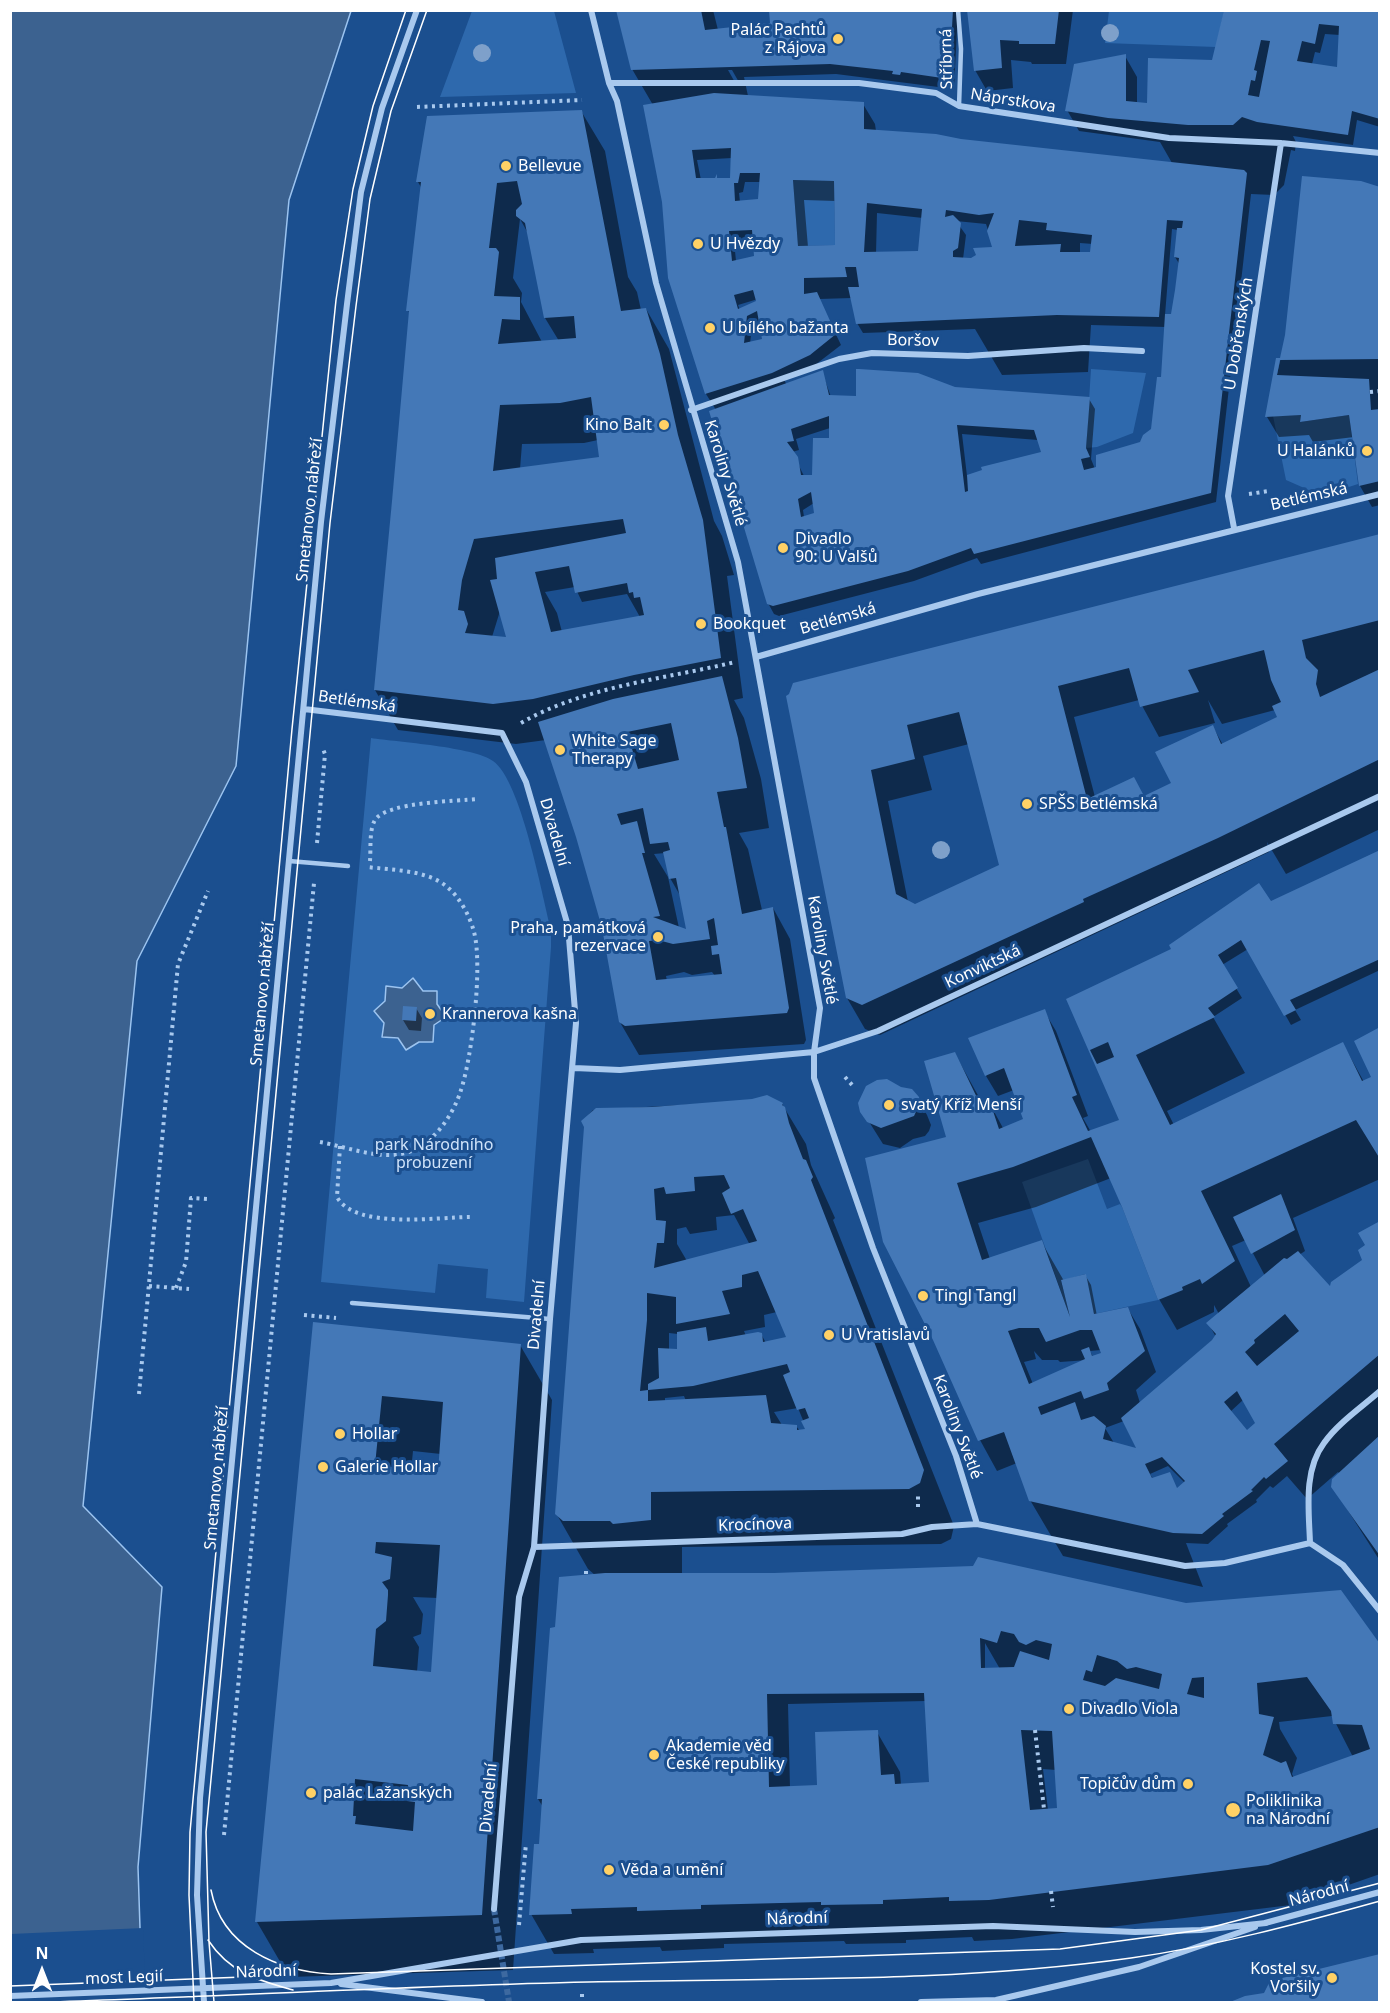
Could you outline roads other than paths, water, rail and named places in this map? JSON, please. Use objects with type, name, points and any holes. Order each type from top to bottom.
[{"type":"street","name":"Smetanovo nábřeží","points":[[204,2002],[197,1895],[200,1798],[321,522],[361,192],[382,108],[417,10]]},
{"type":"street","name":"Karoliny Světlé","points":[[591,10],[609,83],[617,101],[656,283],[738,562],[820,1008],[814,1052],[814,1078],[873,1248],[956,1456],[976,1524]]},
{"type":"street","name":"Náprstkova","points":[[609,83],[860,83],[936,93],[959,106],[1169,138],[1281,143],[1380,153]]},
{"type":"street","name":"U Dobřenských","points":[[1234,528],[1228,496],[1281,143]]},
{"type":"street","name":"Boršov","points":[[692,410],[839,359],[872,353],[968,356],[1084,348],[1142,351]]},
{"type":"street","name":"Betlémská","points":[[756,657],[978,594],[1234,528],[1380,494]]},
{"type":"street","name":"Betlémská","points":[[304,709],[502,733]]},
{"type":"street","name":"Divadelní","points":[[494,1909],[519,1597],[534,1547],[550,1319],[574,1068],[576,1023],[568,926],[526,782],[502,733]]},
{"type":"street","name":"Konviktská","points":[[574,1068],[620,1070],[814,1052],[878,1031],[1380,796]]},
{"type":"street","points":[[1310,1544],[1308,1488],[1315,1462],[1324,1443],[1380,1391]]},
{"type":"street","name":"Krocínova","points":[[534,1547],[903,1534],[932,1527],[976,1524]]},
{"type":"street","points":[[976,1524],[1185,1566],[1225,1563],[1310,1544],[1342,1564],[1380,1611]]},
{"type":"street","name":"Národní","points":[[921,2002],[996,2000],[1139,1967],[1266,1923],[1380,1892]]},
{"type":"street","name":"Národní","points":[[202,1988],[332,1983],[581,1940],[993,1926],[1135,1932],[1266,1923]]},
{"type":"street","name":"Národní","points":[[332,1983],[482,2002]]},
{"type":"street","name":"most Legií","points":[[10,1996],[202,1988]]},
{"type":"lane","name":"Stříbrná","points":[[958,10],[962,49],[959,106]]},
{"type":"lane","points":[[289,861],[348,866]]},
{"type":"lane","points":[[352,1303],[550,1319]]},
{"type":"tunnel","points":[[494,1909],[509,2002]]},
{"type":"tram line","points":[[194,2002],[189,1895],[190,1832],[292,729],[336,300],[353,189],[373,106],[406,10]]},
{"type":"tram line","points":[[214,2002],[209,1942],[206,1832],[330,523],[370,199],[391,111],[427,10]]},
{"type":"tram line","points":[[211,1890],[217,1910],[227,1927],[256,1953],[292,1968],[331,1974],[1060,1949],[1201,1930],[1380,1883]]},
{"type":"tram line","points":[[51,2002],[521,1984],[860,1978],[996,1972],[1163,1953],[1256,1934],[1380,1901]]},
{"type":"tram line","points":[[208,1940],[216,1951],[245,1974],[293,1990]]},
{"type":"tram line","points":[[10,1986],[295,1975]]},
{"type":"place","name":"Palác Pachtů z Rájova","points":[[838,39]]},
{"type":"place","name":"Bellevue","points":[[506,166]]},
{"type":"place","name":"U Hvězdy","points":[[698,244]]},
{"type":"place","name":"U bílého bažanta","points":[[710,328]]},
{"type":"place","name":"Kino Balt","points":[[664,425]]},
{"type":"place","name":"U Halánků","points":[[1367,451]]},
{"type":"place","name":"Divadlo 90: U Valšů","points":[[783,548]]},
{"type":"place","name":"Bookquet","points":[[701,624]]},
{"type":"place","name":"White Sage Therapy","points":[[560,750]]},
{"type":"place","name":"SPŠS Betlémská","points":[[1027,804]]},
{"type":"place","name":"Praha, památková rezervace","points":[[658,937]]},
{"type":"place","name":"Krannerova kašna","points":[[430,1014]]},
{"type":"place","name":"svatý Kříž Menší","points":[[889,1105]]},
{"type":"place","name":"Tingl Tangl","points":[[923,1296]]},
{"type":"place","name":"U Vratislavů","points":[[829,1335]]},
{"type":"place","name":"Hollar","points":[[340,1434]]},
{"type":"place","name":"Galerie Hollar","points":[[323,1467]]},
{"type":"place","name":"Divadlo Viola","points":[[1069,1709]]},
{"type":"place","name":"Akademie věd České republiky","points":[[654,1755]]},
{"type":"place","name":"Topičův dům","points":[[1188,1784]]},
{"type":"place","name":"palác Lažanských","points":[[311,1793]]},
{"type":"place","name":"Poliklinika na Národní","points":[[1233,1810]]},
{"type":"place","name":"Věda a umění","points":[[609,1870]]},
{"type":"place","name":"Kostel sv. Voršily","points":[[1332,1978]]},
{"type":"park label","name":"park Národního probuzení","points":[[434,1154]]}]
